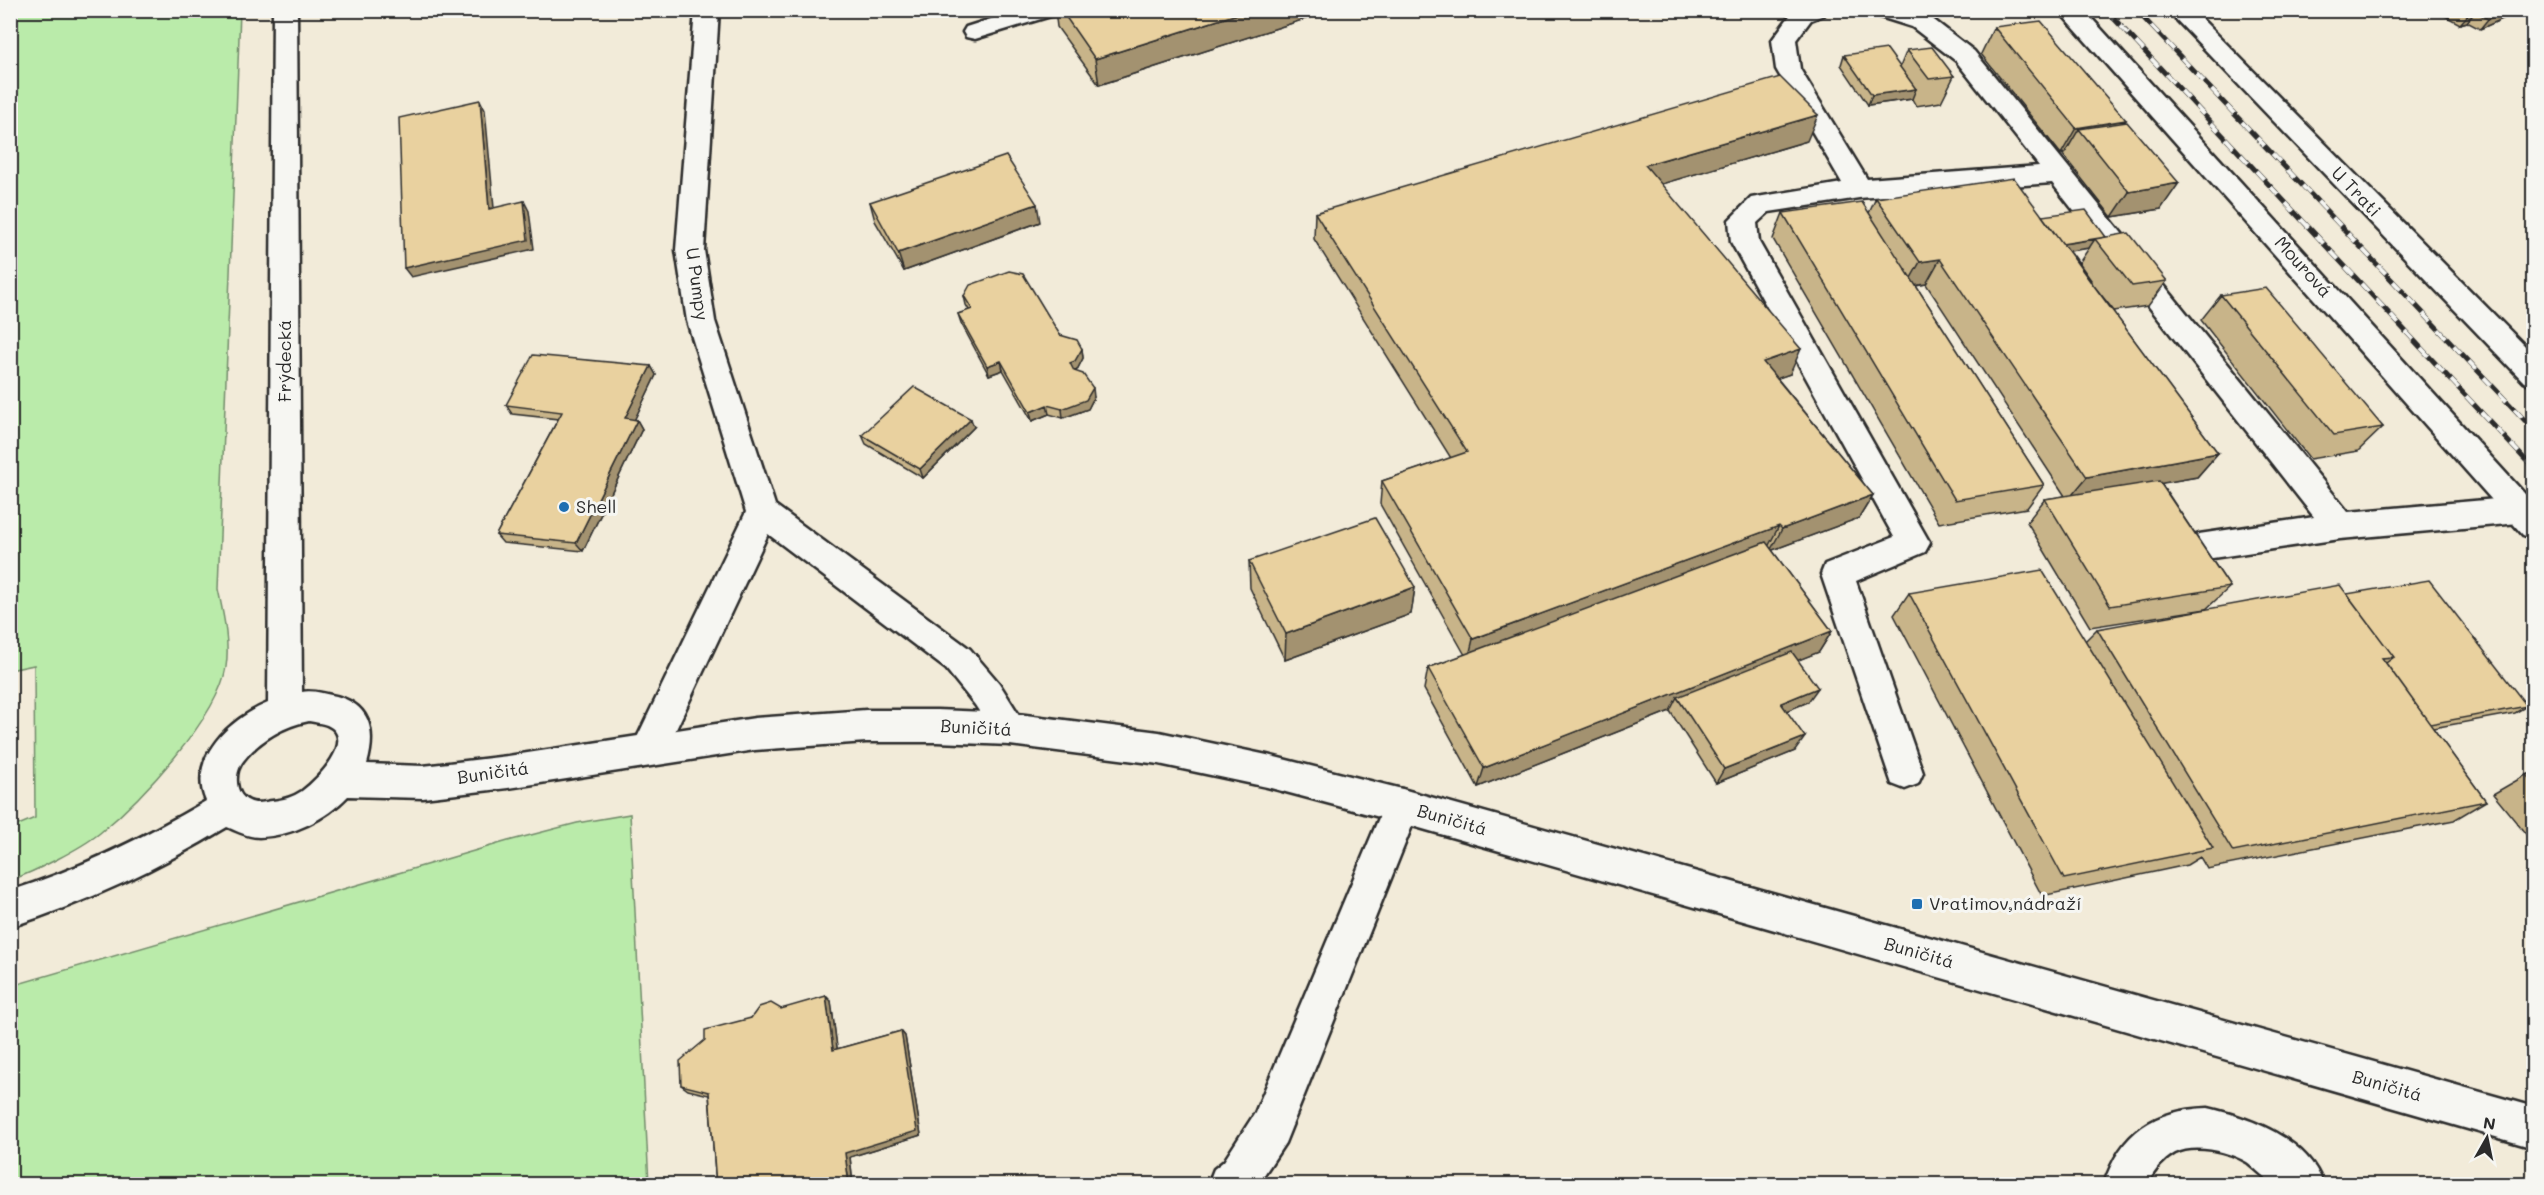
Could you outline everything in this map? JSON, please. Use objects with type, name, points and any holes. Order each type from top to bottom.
[{"type":"main road","name":"Frýdecká","points":[[285,10],[285,711]]},
{"type":"main road","name":"U Pumpy","points":[[707,10],[690,250],[701,321],[762,512]]},
{"type":"main road","points":[[975,32],[1046,10]]},
{"type":"main road","points":[[1816,10],[1803,15],[1784,40],[1788,69],[1859,189]]},
{"type":"main road","points":[[1882,10],[1921,22],[1965,56],[2340,526]]},
{"type":"main road","name":"Mourová","points":[[2070,10],[2366,337],[2526,518]]},
{"type":"main road","name":"U Trati","points":[[2179,10],[2534,374]]},
{"type":"main road","points":[[1905,773],[1837,574],[1914,543],[1745,242],[1743,220],[1761,204],[1859,189],[2057,174]]},
{"type":"main road","points":[[650,748],[762,512],[958,659],[987,694],[1010,729]]},
{"type":"main road","points":[[2199,547],[2340,526],[2526,518]]},
{"type":"main road","points":[[301,706],[323,707],[336,711],[349,722],[354,733],[355,745],[350,765],[341,779],[323,798],[300,812],[283,817],[251,819],[233,812],[228,807],[219,785],[224,765],[231,751],[254,727],[285,711],[301,706]]},
{"type":"main road","name":"Buničitá","points":[[341,779],[423,782],[508,772],[650,748],[755,734],[866,726],[1010,729],[1159,748],[1267,771],[1402,806],[2534,1128]]},
{"type":"main road","points":[[1229,1185],[1239,1176],[1270,1128],[1402,806]]},
{"type":"main road","points":[[10,909],[44,899],[112,872],[167,844],[228,807]]},
{"type":"main road","points":[[2126,1185],[2138,1158],[2155,1143],[2188,1129],[2206,1128],[2228,1131],[2268,1151],[2302,1185]]},
{"type":"green space","points":[[10,11],[240,11],[218,589],[227,638],[226,667],[209,710],[193,733],[175,757],[117,818],[81,846],[57,860],[11,880],[11,828],[35,818],[34,665],[10,670]]},
{"type":"green space","points":[[630,814],[649,1184],[11,1184],[11,986],[508,841],[577,823]]},
{"type":"building","points":[[1061,10],[1250,10],[1095,59]]},
{"type":"building","points":[[2461,10],[2508,10],[2488,19],[2475,12],[2468,15]]},
{"type":"building","points":[[2041,21],[2126,120],[2076,128],[1994,27]]},
{"type":"building","points":[[1932,47],[1954,76],[1929,79],[1907,50]]},
{"type":"building","points":[[1887,49],[1916,89],[1872,95],[1844,55]]},
{"type":"building","points":[[1780,77],[1818,115],[1645,165],[1801,349],[1763,362],[1873,495],[1782,529],[1779,526],[1473,639],[1382,481],[1467,452],[1315,213]]},
{"type":"building","points":[[480,100],[489,209],[524,201],[528,240],[404,268],[399,118]]},
{"type":"building","points":[[2127,122],[2179,183],[2129,192],[2079,129]]},
{"type":"building","points":[[1006,156],[1037,204],[898,253],[870,202]]},
{"type":"building","points":[[2014,178],[2218,453],[2087,477],[1940,259],[1920,262],[1876,198]]},
{"type":"building","points":[[1862,202],[2044,485],[1955,500],[1783,213]]},
{"type":"building","points":[[2086,210],[2106,237],[2062,244],[2042,216]]},
{"type":"building","points":[[2129,233],[2167,281],[2132,286],[2095,239]]},
{"type":"building","points":[[2072,256],[2074,256],[2090,281]]},
{"type":"building","points":[[1009,271],[1023,274],[1060,335],[1077,340],[1082,349],[1075,361],[1070,363],[1074,371],[1083,374],[1093,388],[1086,400],[1062,409],[1047,405],[1030,412],[1001,361],[987,366],[958,314],[972,309],[964,296],[970,285]]},
{"type":"building","points":[[2266,288],[2383,427],[2334,435],[2221,295]]},
{"type":"building","points":[[533,355],[651,366],[625,418],[637,420],[576,543],[496,535],[562,412],[506,405]]},
{"type":"building","points":[[914,387],[971,419],[920,469],[862,435]]},
{"type":"building","points":[[2159,481],[2230,587],[2110,606],[2045,499]]},
{"type":"building","points":[[1375,518],[1415,587],[1286,634],[1249,561]]},
{"type":"building","points":[[1766,542],[1832,631],[1484,768],[1428,668]]},
{"type":"building","points":[[2042,570],[2213,848],[2064,879],[1909,593]]},
{"type":"building","points":[[2429,580],[2527,706],[2430,724],[2386,663],[2394,657],[2347,594]]},
{"type":"building","points":[[2340,585],[2394,657],[2382,658],[2486,801],[2233,852],[2097,629]]},
{"type":"building","points":[[1792,652],[1818,688],[1781,703],[1805,737],[1724,769],[1677,697]]},
{"type":"building","points":[[2534,773],[2534,784],[2526,775]]},
{"type":"building","points":[[826,996],[833,1050],[901,1031],[917,1131],[845,1153],[849,1185],[716,1185],[709,1092],[681,1085],[680,1061],[705,1040],[705,1030],[751,1018],[759,1007],[771,1003],[781,1009]]},
{"type":"railway","points":[[2106,10],[2534,469]]},
{"type":"railway","points":[[2136,10],[2534,430]]},
{"type":"place","name":"Shell","points":[[564,507]]},
{"type":"place","name":"Vratimov,nádraží","points":[[1917,904]]}]
